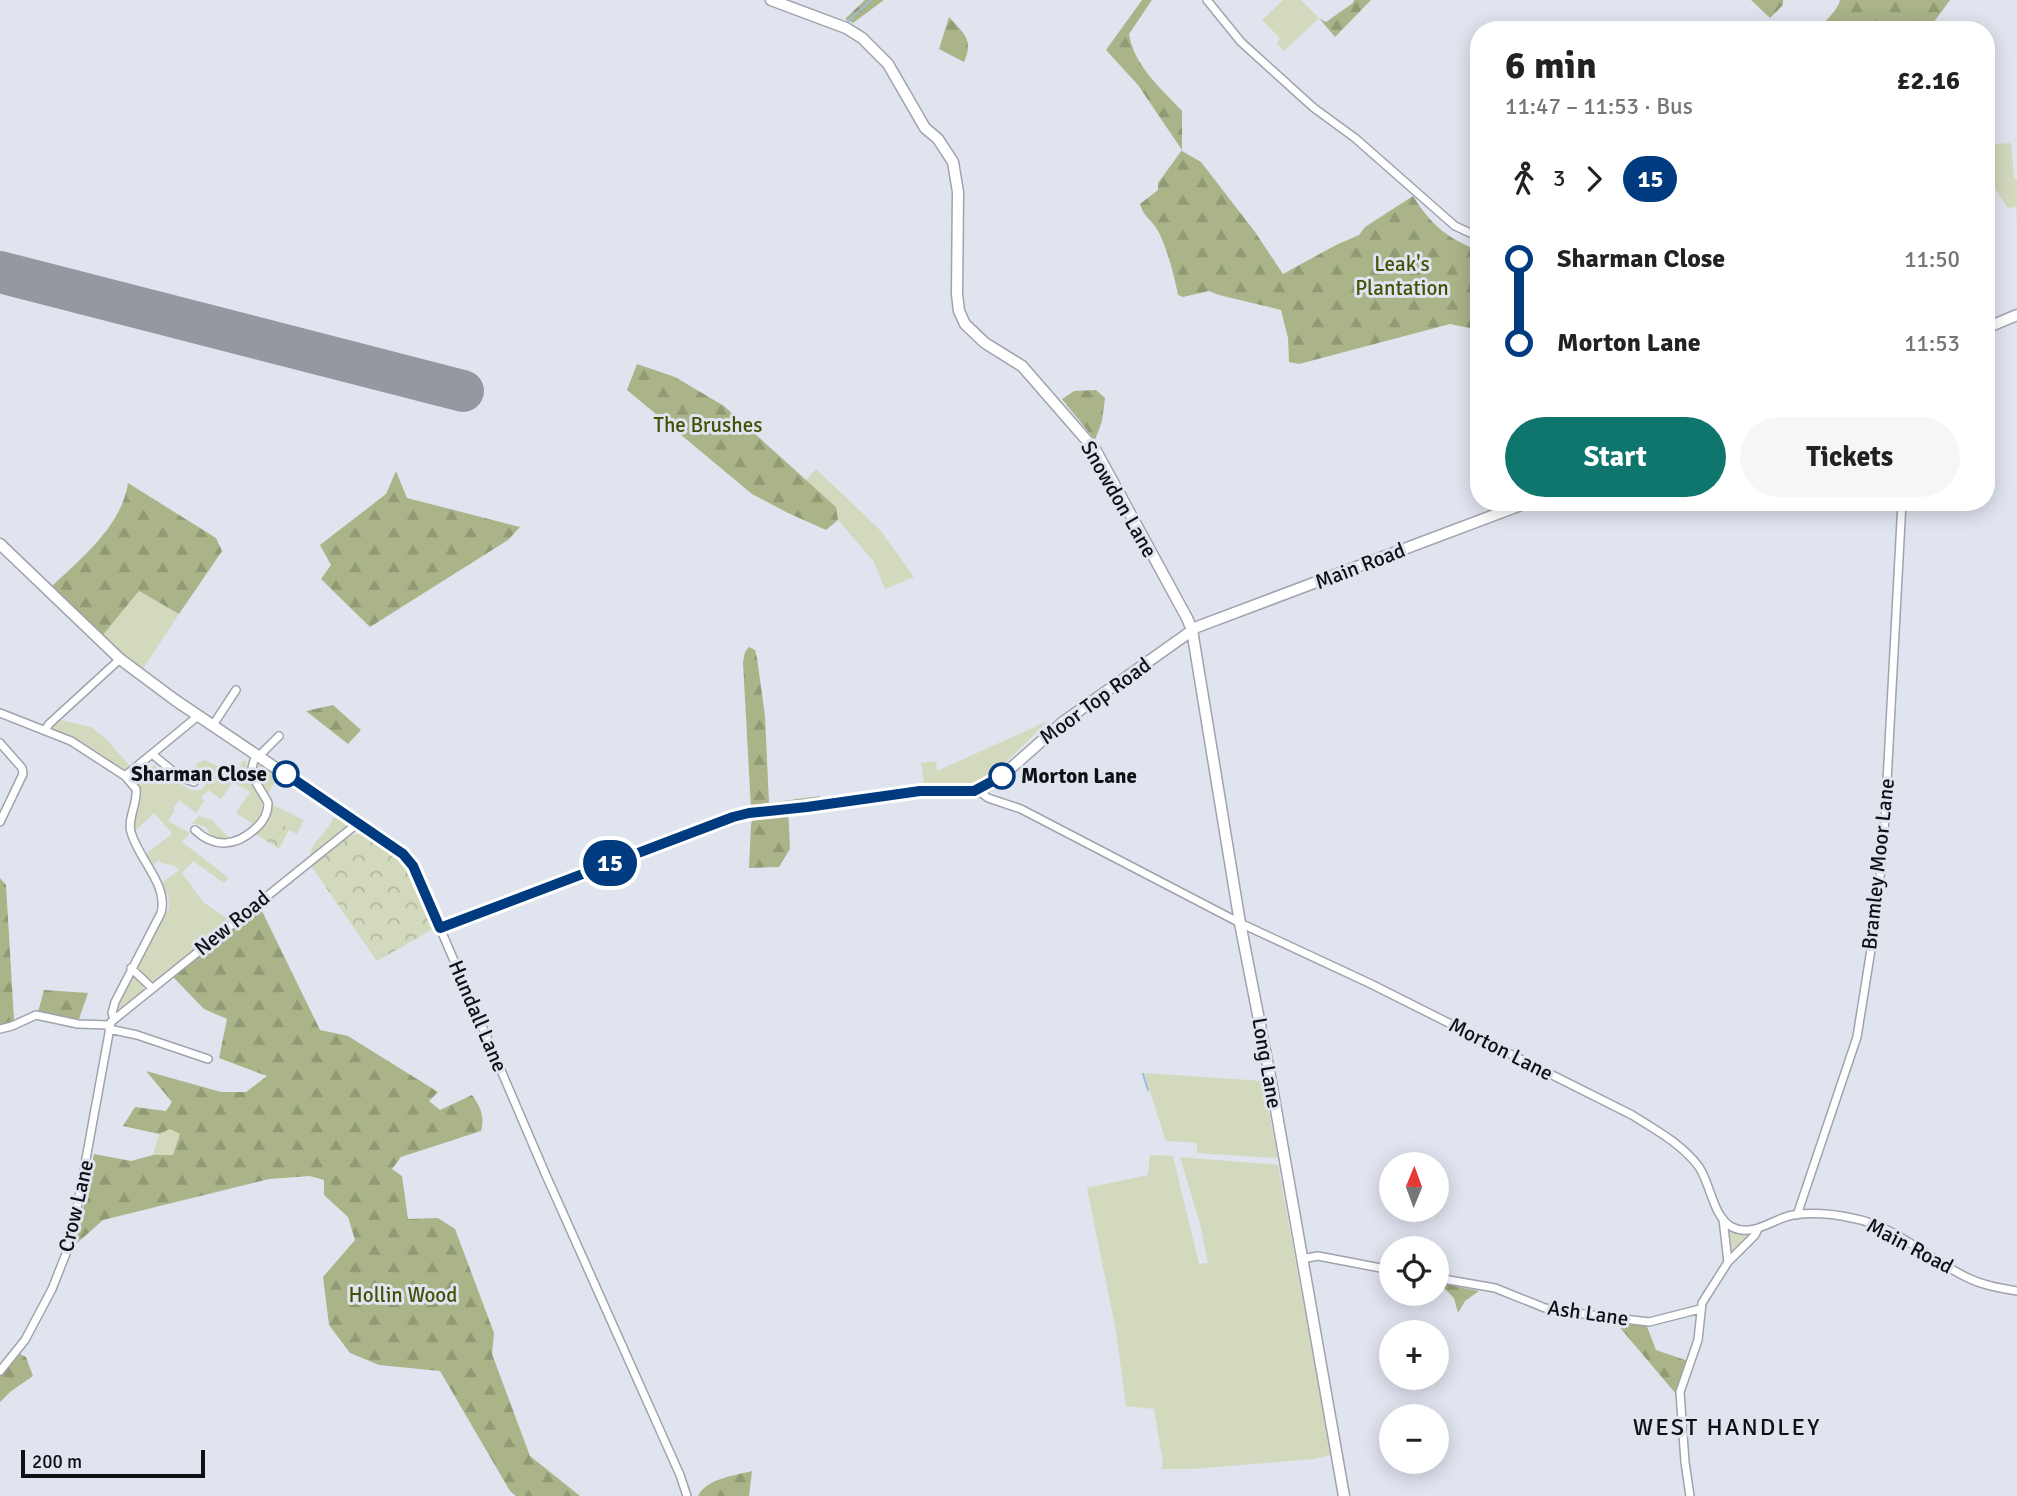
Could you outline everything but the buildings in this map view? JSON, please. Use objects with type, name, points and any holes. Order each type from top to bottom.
[{"type":"street","name":"Snowdon Lane","points":[[771,0],[846,28],[876,51],[888,64],[925,128],[949,154],[956,173],[958,192],[957,295],[959,312],[965,324],[985,343],[1022,366],[1096,451],[1192,630]]},
{"type":"street","points":[[1207,0],[1241,41],[1296,92],[1399,176],[1455,226],[1470,233]]},
{"type":"street","points":[[1995,324],[2017,315]]},
{"type":"street","name":"Main Road","points":[[1192,630],[1506,511]]},
{"type":"street","name":"Bramley Moor Lane","points":[[1797,1214],[1857,1037],[1877,912],[1885,819],[1902,511]]},
{"type":"street","name":"Hundall Lane","points":[[0,544],[120,659],[198,716],[409,860],[687,1496]]},
{"type":"street","name":"Moor Top Road","points":[[979,790],[1002,776],[1063,722],[1192,630]]},
{"type":"street","name":"Long Lane","points":[[1192,630],[1240,923],[1271,1081],[1344,1496]]},
{"type":"street","points":[[45,730],[120,659]]},
{"type":"street","points":[[213,725],[236,690]]},
{"type":"street","points":[[0,713],[71,741],[125,776],[198,716]]},
{"type":"street","points":[[199,831],[204,839],[218,843],[236,842],[264,820],[268,803],[251,772],[252,763],[279,736]]},
{"type":"street","points":[[0,743],[22,768],[23,774],[0,822]]},
{"type":"street","points":[[152,754],[180,777],[194,782]]},
{"type":"street","name":"Crow Lane","points":[[0,1371],[26,1340],[52,1289],[71,1241],[115,1002],[161,913],[164,900],[130,830],[137,794],[133,783],[125,776]]},
{"type":"street","points":[[440,928],[619,859],[749,813],[920,791],[979,790]]},
{"type":"street","name":"Morton Lane","points":[[979,790],[988,798],[1021,809],[1240,923],[1371,984],[1632,1115],[1663,1134],[1698,1166],[1709,1183],[1722,1219],[1728,1262]]},
{"type":"street","name":"New Road","points":[[111,1024],[358,823]]},
{"type":"street","points":[[131,968],[152,988]]},
{"type":"street","points":[[0,1029],[36,1015],[78,1024],[111,1024],[208,1059]]},
{"type":"street","name":"Main Road","points":[[1690,1496],[1680,1392],[1698,1340],[1700,1309],[1704,1298],[1728,1262],[1758,1229],[1797,1214],[1833,1215],[1873,1223],[1902,1237],[1964,1276],[1988,1286],[2017,1292]]},
{"type":"street","points":[[1722,1219],[1737,1229],[1758,1229]]},
{"type":"street","points":[[1298,1242],[1318,1256]]},
{"type":"street","points":[[1301,1259],[1318,1256],[1379,1268]]},
{"type":"street","name":"Ash Lane","points":[[1449,1280],[1495,1288],[1545,1308],[1649,1322],[1700,1309]]},
{"type":"green space","points":[[865,0],[884,0],[853,23],[845,19]]},
{"type":"green space","points":[[1142,0],[1152,0],[1129,34],[1132,46],[1149,76],[1182,111],[1182,150],[1138,85],[1106,50]]},
{"type":"green space","points":[[1283,0],[1301,0],[1319,18],[1284,51],[1277,43],[1280,38],[1262,20]]},
{"type":"green space","points":[[1354,0],[1371,0],[1335,37],[1319,18],[1326,22]]},
{"type":"green space","points":[[1751,0],[1783,0],[1783,5],[1770,18]]},
{"type":"green space","points":[[1840,0],[1950,0],[1935,21],[1826,21]]},
{"type":"green space","points":[[949,17],[968,42],[964,62],[939,49]]},
{"type":"green space","points":[[2011,143],[2014,177],[2017,181],[2017,225],[2016,207],[2008,208],[1995,189],[1995,144]]},
{"type":"green space","name":"Leak's Plantation","points":[[1182,150],[1201,162],[1255,232],[1283,274],[1359,235],[1365,227],[1413,196],[1441,230],[1470,247],[1470,328],[1450,324],[1299,364],[1289,362],[1288,338],[1281,310],[1209,291],[1183,297],[1178,295],[1162,240],[1140,204],[1158,190],[1158,183]]},
{"type":"green space","name":"The Brushes","points":[[637,364],[675,377],[724,406],[836,507],[838,520],[826,530],[752,494],[627,390]]},
{"type":"green space","points":[[1096,390],[1105,398],[1102,421],[1095,440],[1062,399],[1074,391]]},
{"type":"green space","points":[[816,469],[880,530],[914,577],[885,589],[874,562],[838,520],[836,507],[806,480]]},
{"type":"green space","points":[[396,471],[407,498],[520,527],[508,540],[370,627],[321,579],[331,565],[320,545],[386,494]]},
{"type":"green space","points":[[128,483],[216,538],[222,551],[179,614],[139,591],[102,636],[52,586],[88,552],[109,527],[118,513]]},
{"type":"green space","points":[[139,591],[179,614],[142,670],[117,652],[102,636]]},
{"type":"green space","points":[[749,647],[755,650],[757,658],[765,716],[769,803],[820,796],[820,800],[788,805],[790,849],[779,867],[749,868],[751,825],[755,807],[751,809],[743,662]]},
{"type":"green space","points":[[333,705],[361,730],[348,744],[306,711]]},
{"type":"green space","points":[[57,719],[91,727],[107,740],[130,766],[127,772],[53,731],[52,724]]},
{"type":"green space","points":[[1048,721],[994,774],[977,783],[924,784],[921,763],[936,761],[937,771]]},
{"type":"green space","points":[[205,760],[236,774],[243,760],[246,762],[263,808],[254,825],[236,813],[250,792],[233,782],[221,799],[208,790],[201,798],[204,801],[196,813],[179,800],[173,808],[175,810],[168,821],[190,833],[182,842],[229,878],[224,883],[193,861],[182,873],[203,902],[229,920],[152,982],[137,967],[169,908],[168,895],[159,885],[179,870],[159,860],[150,867],[145,854],[171,835],[171,832],[154,813],[135,831],[134,820],[139,796],[136,781],[154,765],[190,790],[201,790],[206,785],[200,775],[192,773],[198,763]]},
{"type":"green space","points":[[258,765],[274,772],[273,775],[277,777],[268,794],[255,775]]},
{"type":"green space","points":[[322,804],[344,820],[345,827],[310,856],[311,850],[334,815],[321,808]]},
{"type":"green space","points":[[273,805],[304,820],[297,834],[270,818]]},
{"type":"green space","points":[[199,816],[212,820],[230,839],[211,837],[206,827],[192,823]]},
{"type":"green space","points":[[270,818],[290,828],[279,849],[256,834]]},
{"type":"green space","points":[[351,835],[370,837],[405,863],[435,928],[377,961],[311,866]]},
{"type":"green space","points":[[0,878],[6,885],[14,1020],[0,1025]]},
{"type":"green space","name":"Hollin Wood","points":[[260,907],[320,1030],[348,1036],[438,1092],[429,1101],[440,1110],[472,1095],[477,1103],[482,1116],[481,1131],[401,1157],[392,1169],[402,1176],[408,1219],[438,1218],[455,1229],[494,1333],[492,1354],[530,1456],[580,1496],[516,1496],[510,1491],[440,1371],[379,1365],[350,1353],[329,1325],[323,1277],[355,1240],[348,1217],[324,1195],[324,1180],[310,1176],[269,1179],[103,1220],[76,1244],[94,1154],[131,1161],[153,1155],[173,1155],[180,1134],[170,1129],[159,1134],[123,1126],[135,1107],[166,1111],[172,1102],[146,1071],[221,1092],[246,1092],[267,1076],[219,1058],[227,1019],[204,1009],[173,977]]},
{"type":"green space","points":[[132,976],[144,983],[143,991],[117,1010],[117,1004]]},
{"type":"green space","points":[[44,990],[88,993],[78,1022],[38,1012]]},
{"type":"green space","points":[[1144,1073],[1263,1081],[1278,1158],[1197,1153],[1197,1143],[1166,1141]]},
{"type":"green space","points":[[170,1129],[181,1134],[173,1155],[153,1155],[159,1134]]},
{"type":"green space","points":[[1150,1155],[1173,1156],[1199,1264],[1208,1263],[1200,1224],[1180,1157],[1278,1165],[1331,1455],[1314,1459],[1161,1469],[1163,1463],[1154,1409],[1126,1406],[1116,1331],[1087,1188],[1148,1175]]},
{"type":"green space","points":[[1729,1233],[1749,1236],[1732,1254]]},
{"type":"green space","points":[[1449,1285],[1479,1291],[1465,1301],[1458,1313],[1454,1298],[1449,1293]]},
{"type":"green space","points":[[1616,1323],[1646,1324],[1656,1350],[1688,1361],[1676,1394]]},
{"type":"green space","points":[[18,1353],[26,1357],[33,1376],[0,1402],[0,1376]]},
{"type":"green space","points":[[752,1471],[749,1496],[698,1496],[714,1481]]},
{"type":"waterway","points":[[848,21],[871,0]]},
{"type":"waterway","points":[[1143,1074],[1148,1090]]},
{"type":"runway","points":[[0,272],[463,391]]},
{"type":"bus line","name":"15","points":[[286,774],[403,854],[413,866],[440,928],[733,817],[920,791],[974,791],[1002,776]]},
{"type":"place","name":"Sharman Close","points":[[286,774]]},
{"type":"place","name":"Morton Lane","points":[[1002,776]]},
{"type":"district","name":"WEST HANDLEY","points":[[1727,1427]]}]
